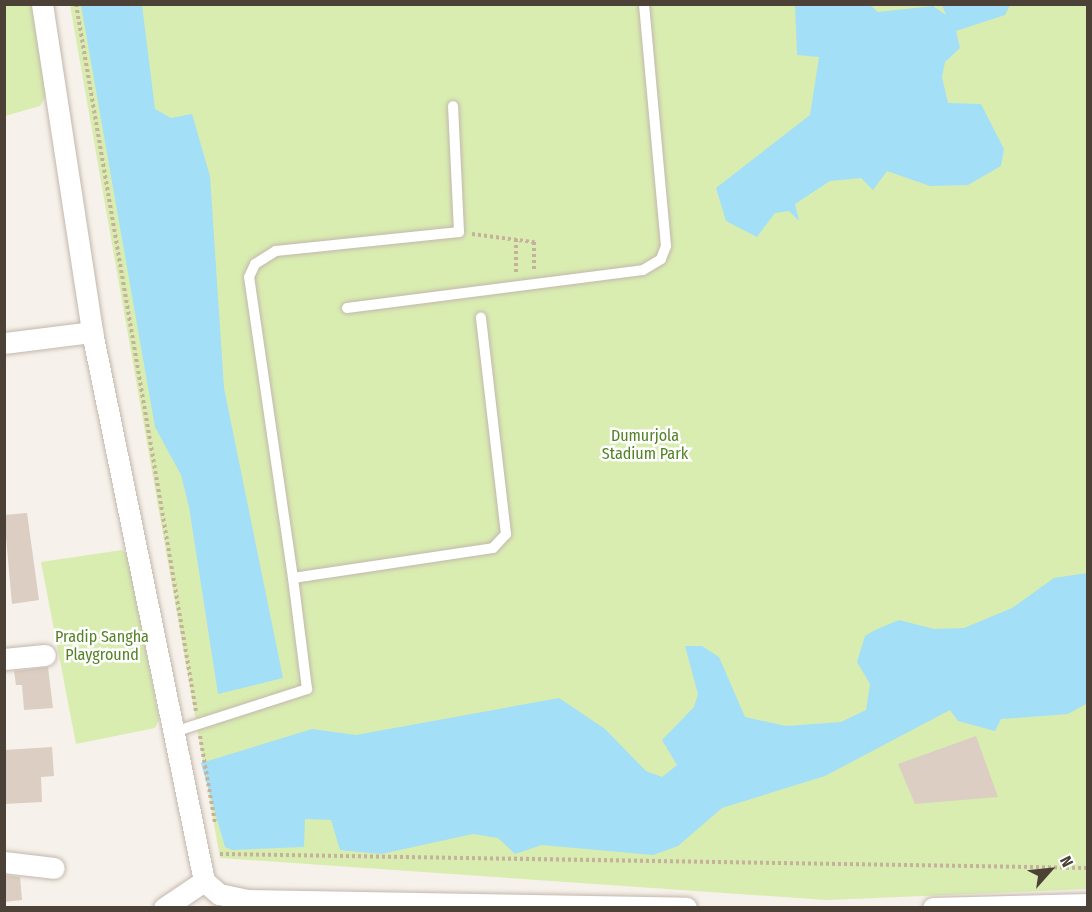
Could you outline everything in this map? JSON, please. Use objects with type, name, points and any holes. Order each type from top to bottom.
[{"type":"street","points":[[42,4],[92,332],[204,881],[219,894],[247,900],[686,908]]},
{"type":"street","points":[[4,343],[92,332]]},
{"type":"street","points":[[4,659],[45,654]]},
{"type":"street","points":[[4,862],[54,868]]},
{"type":"street","points":[[164,908],[204,881]]},
{"type":"street","points":[[933,908],[1088,904]]},
{"type":"lane","points":[[347,308],[643,270],[661,260],[666,246],[644,4]]},
{"type":"lane","points":[[174,732],[307,689],[249,276],[255,264],[276,251],[459,232],[453,105]]},
{"type":"lane","points":[[293,578],[493,548],[506,534],[481,317]]},
{"type":"path","points":[[76,4],[217,836]]},
{"type":"path","points":[[459,232],[534,242],[534,284]]},
{"type":"path","points":[[516,239],[516,286]]},
{"type":"path","points":[[219,847],[220,858],[1088,868]]},
{"type":"green space","points":[[5,5],[36,5],[49,91],[40,106],[5,116]]},
{"type":"green space","name":"Dumurjola Stadium Park","points":[[70,5],[1087,5],[1087,889],[827,900],[220,858]]},
{"type":"green space","name":"Pradip Sangha Playground","points":[[122,550],[129,557],[159,720],[155,728],[76,744],[41,562]]},
{"type":"water","points":[[81,5],[142,5],[155,109],[171,118],[192,114],[210,176],[224,388],[283,678],[218,694],[189,507],[181,475],[155,427]]},
{"type":"water","points":[[795,5],[870,5],[878,12],[933,6],[946,15],[942,5],[1010,5],[1005,15],[956,31],[960,48],[945,62],[942,77],[948,103],[981,104],[1004,149],[1001,166],[968,185],[930,186],[887,171],[873,190],[861,178],[830,181],[795,204],[799,221],[789,211],[775,213],[757,237],[726,221],[716,188],[810,115],[819,57],[797,55]]},
{"type":"water","points":[[1087,573],[1086,704],[1068,714],[1001,719],[995,731],[958,721],[950,710],[825,776],[722,808],[678,846],[653,855],[542,845],[515,854],[498,838],[473,834],[381,854],[340,850],[331,820],[305,819],[304,847],[232,850],[225,847],[201,763],[312,729],[356,735],[559,698],[605,729],[646,771],[662,777],[677,765],[662,740],[694,707],[698,694],[685,646],[702,646],[719,657],[745,717],[786,726],[841,722],[866,710],[870,684],[857,662],[865,636],[899,620],[934,629],[964,628],[1012,608],[1054,578]]},
{"type":"building","points":[[27,513],[39,600],[12,604],[4,515]]},
{"type":"building","points":[[48,667],[53,708],[24,710],[22,685],[16,685],[14,671]]},
{"type":"building","points":[[976,736],[998,797],[915,804],[898,764]]},
{"type":"building","points":[[52,747],[54,776],[41,777],[42,802],[4,804],[4,750]]},
{"type":"building","points":[[4,875],[20,877],[22,900],[4,902]]}]
